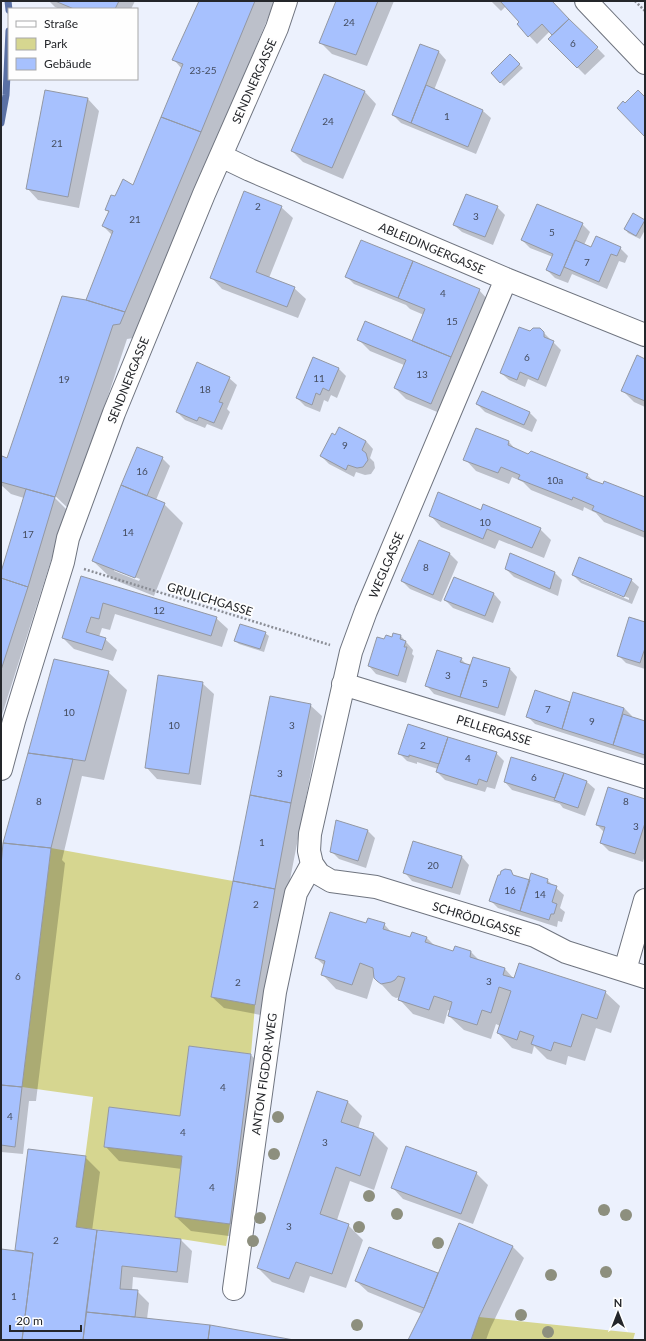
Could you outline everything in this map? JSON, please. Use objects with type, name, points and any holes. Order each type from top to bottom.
[{"type":"street","name":"SENDNERGASSE","points":[[2,760],[63,562],[68,538],[114,413],[204,194],[277,28],[286,1]]},
{"type":"street","points":[[586,1],[645,63]]},
{"type":"street","name":"ABLEIDINGERGASSE","points":[[221,156],[250,170],[506,279],[645,335]]},
{"type":"street","name":"WEGLGASSE","points":[[312,864],[309,851],[310,834],[351,652],[366,611],[506,279]]},
{"type":"street","name":"PELLERGASSE","points":[[343,684],[645,777]]},
{"type":"street","name":"SCHRÖDLGASSE","points":[[312,864],[319,874],[331,881],[376,887],[399,894],[535,936],[566,952],[645,977]]},
{"type":"street","name":"ANTON FIGDOR-WEG","points":[[234,1289],[275,992],[296,893],[312,864]]},
{"type":"street","points":[[625,970],[645,900]]},
{"type":"path","points":[[635,1],[645,11]]},
{"type":"path","name":"GRULICHGASSE","points":[[63,562],[121,582],[351,652]]},
{"type":"green space","points":[[51,848],[233,881],[211,997],[255,1005],[251,1054],[189,1046],[180,1116],[109,1107],[104,1147],[182,1156],[175,1217],[230,1224],[226,1246],[181,1239],[76,1227],[93,1097],[22,1087]]},
{"type":"green space","points":[[479,1317],[635,1333],[633,1340],[471,1340]]},
{"type":"building","points":[[55,1],[119,1],[116,8],[72,8]]},
{"type":"building","points":[[199,1],[255,1],[201,132],[161,117],[183,64],[172,60]]},
{"type":"building","points":[[336,1],[378,1],[356,55],[319,43]]},
{"type":"building","points":[[500,1],[552,1],[569,19],[552,35],[542,24],[528,37],[517,24],[519,22]]},
{"type":"building","points":[[569,19],[598,47],[577,68],[548,39]]},
{"type":"building","points":[[420,44],[439,51],[411,123],[392,115]]},
{"type":"building","points":[[510,54],[520,64],[500,83],[491,73]]},
{"type":"building","points":[[324,74],[365,91],[332,168],[291,151]]},
{"type":"building","points":[[426,85],[483,110],[468,147],[411,123]]},
{"type":"building","points":[[45,90],[88,98],[68,197],[26,189]]},
{"type":"building","points":[[638,90],[645,97],[645,137],[617,108],[623,101],[625,103]]},
{"type":"building","points":[[161,117],[201,132],[125,312],[86,300],[113,231],[102,226],[109,211],[105,210],[111,195],[115,196],[123,179],[133,185]]},
{"type":"building","points":[[244,191],[282,206],[256,272],[295,287],[287,307],[210,278]]},
{"type":"building","points":[[466,194],[498,206],[485,237],[453,225]]},
{"type":"building","points":[[537,204],[583,223],[560,276],[546,270],[553,254],[521,240]]},
{"type":"building","points":[[633,213],[645,220],[636,236],[624,229]]},
{"type":"building","points":[[596,236],[621,247],[617,256],[611,254],[599,282],[564,267],[575,240],[591,247]]},
{"type":"building","points":[[361,240],[413,261],[398,298],[345,277]]},
{"type":"building","points":[[413,261],[480,289],[451,357],[412,341],[425,309],[398,298]]},
{"type":"building","points":[[62,296],[86,300],[125,312],[120,324],[113,325],[55,497],[1,482],[1,459],[2,456],[7,458]]},
{"type":"building","points":[[365,321],[451,357],[431,404],[394,388],[406,360],[357,340]]},
{"type":"building","points":[[519,327],[530,331],[533,328],[540,328],[544,332],[544,337],[554,341],[538,380],[520,372],[517,380],[500,373]]},
{"type":"building","points":[[637,355],[645,359],[645,401],[621,391]]},
{"type":"building","points":[[313,357],[339,368],[329,391],[323,388],[320,395],[316,393],[312,405],[296,398]]},
{"type":"building","points":[[197,362],[230,377],[219,402],[223,403],[214,423],[199,417],[197,421],[176,412]]},
{"type":"building","points":[[482,391],[530,412],[524,425],[476,404]]},
{"type":"building","points":[[339,427],[366,441],[362,450],[366,453],[368,460],[363,467],[357,468],[348,465],[346,470],[320,456],[332,433],[335,435]]},
{"type":"building","points":[[476,428],[509,441],[508,445],[528,454],[531,451],[588,474],[586,478],[603,484],[604,481],[645,497],[645,532],[592,510],[594,506],[573,497],[572,500],[518,479],[520,475],[501,467],[498,473],[463,460]]},
{"type":"building","points":[[137,447],[163,457],[147,496],[121,485]]},
{"type":"building","points":[[121,485],[165,503],[135,578],[92,561]]},
{"type":"building","points":[[26,489],[55,497],[28,587],[1,578],[1,572]]},
{"type":"building","points":[[438,492],[481,510],[483,504],[541,528],[532,548],[487,529],[483,539],[429,516]]},
{"type":"building","points":[[419,540],[450,553],[433,595],[401,581]]},
{"type":"building","points":[[510,553],[555,572],[550,589],[505,569]]},
{"type":"building","points":[[579,557],[632,579],[624,597],[572,575]]},
{"type":"building","points":[[81,576],[217,617],[211,636],[103,603],[99,619],[91,617],[86,632],[106,638],[102,650],[62,638]]},
{"type":"building","points":[[454,577],[494,593],[485,616],[444,600]]},
{"type":"building","points":[[1,578],[28,587],[1,670]]},
{"type":"building","points":[[629,617],[645,622],[645,648],[640,663],[617,656]]},
{"type":"building","points":[[240,624],[266,632],[260,649],[234,641]]},
{"type":"building","points":[[393,633],[401,635],[400,639],[406,641],[404,647],[407,647],[398,676],[368,666],[377,637],[384,639],[386,635],[392,637]]},
{"type":"building","points":[[437,650],[462,658],[460,662],[470,665],[460,697],[425,686]]},
{"type":"building","points":[[473,657],[510,668],[498,708],[460,697]]},
{"type":"building","points":[[54,659],[109,671],[85,761],[28,753]]},
{"type":"building","points":[[158,675],[203,682],[189,774],[145,768]]},
{"type":"building","points":[[535,690],[570,702],[562,729],[526,717]]},
{"type":"building","points":[[573,692],[624,708],[613,745],[562,729]]},
{"type":"building","points":[[270,696],[311,704],[291,803],[250,795]]},
{"type":"building","points":[[623,714],[645,721],[645,755],[613,745]]},
{"type":"building","points":[[408,724],[448,737],[439,764],[409,755],[409,757],[398,754]]},
{"type":"building","points":[[448,737],[497,752],[487,782],[479,779],[477,785],[436,772]]},
{"type":"building","points":[[28,753],[73,759],[51,848],[3,843]]},
{"type":"building","points":[[511,757],[564,773],[555,798],[504,782]]},
{"type":"building","points":[[564,773],[587,781],[578,808],[554,800]]},
{"type":"building","points":[[608,787],[645,799],[645,823],[635,854],[600,843],[605,827],[596,825]]},
{"type":"building","points":[[250,795],[291,803],[275,889],[233,881]]},
{"type":"building","points":[[336,820],[368,830],[358,861],[330,852]]},
{"type":"building","points":[[413,841],[462,856],[452,888],[403,873]]},
{"type":"building","points":[[3,843],[51,848],[22,1087],[1,1085],[1,866]]},
{"type":"building","points":[[505,869],[511,870],[513,875],[530,880],[520,911],[489,901],[498,875],[500,875],[501,871]]},
{"type":"building","points":[[531,873],[548,879],[547,883],[557,886],[552,902],[557,904],[554,914],[551,914],[549,920],[520,911]]},
{"type":"building","points":[[233,881],[275,889],[255,1005],[211,997]]},
{"type":"building","points":[[330,912],[366,923],[368,918],[385,923],[383,929],[410,937],[412,932],[427,937],[425,942],[453,951],[455,946],[471,951],[470,957],[505,968],[503,975],[514,978],[519,963],[606,991],[597,1019],[582,1014],[571,1047],[554,1042],[551,1051],[531,1044],[534,1036],[520,1031],[517,1040],[497,1033],[511,991],[499,987],[491,1013],[482,1010],[477,1025],[448,1016],[452,1002],[434,996],[429,1010],[398,1000],[405,978],[398,976],[391,982],[381,984],[374,978],[373,968],[360,963],[352,985],[321,975],[325,961],[315,958]]},
{"type":"building","points":[[189,1046],[251,1054],[230,1224],[175,1217],[182,1156],[104,1147],[109,1107],[180,1116]]},
{"type":"building","points":[[1,1085],[22,1087],[15,1147],[1,1145]]},
{"type":"building","points":[[317,1091],[348,1101],[341,1122],[374,1133],[360,1176],[336,1167],[320,1214],[349,1224],[332,1274],[296,1262],[289,1279],[257,1268]]},
{"type":"building","points":[[406,1146],[477,1172],[461,1214],[391,1188]]},
{"type":"building","points":[[28,1149],[86,1156],[76,1227],[97,1230],[83,1340],[22,1340],[33,1253],[15,1250]]},
{"type":"building","points":[[459,1223],[513,1246],[479,1317],[471,1340],[408,1340],[424,1308]]},
{"type":"building","points":[[97,1230],[181,1239],[177,1272],[122,1266],[120,1289],[138,1290],[135,1317],[86,1312]]},
{"type":"building","points":[[369,1247],[438,1273],[424,1308],[355,1281]]},
{"type":"building","points":[[1,1249],[33,1253],[22,1340],[1,1340]]},
{"type":"building","points":[[86,1312],[210,1325],[208,1340],[83,1340]]},
{"type":"building","points":[[210,1325],[294,1340],[208,1340]]},
{"type":"waterway","points":[[8,1],[9,8]]},
{"type":"waterway","points":[[1,123],[6,95],[8,52]]}]
